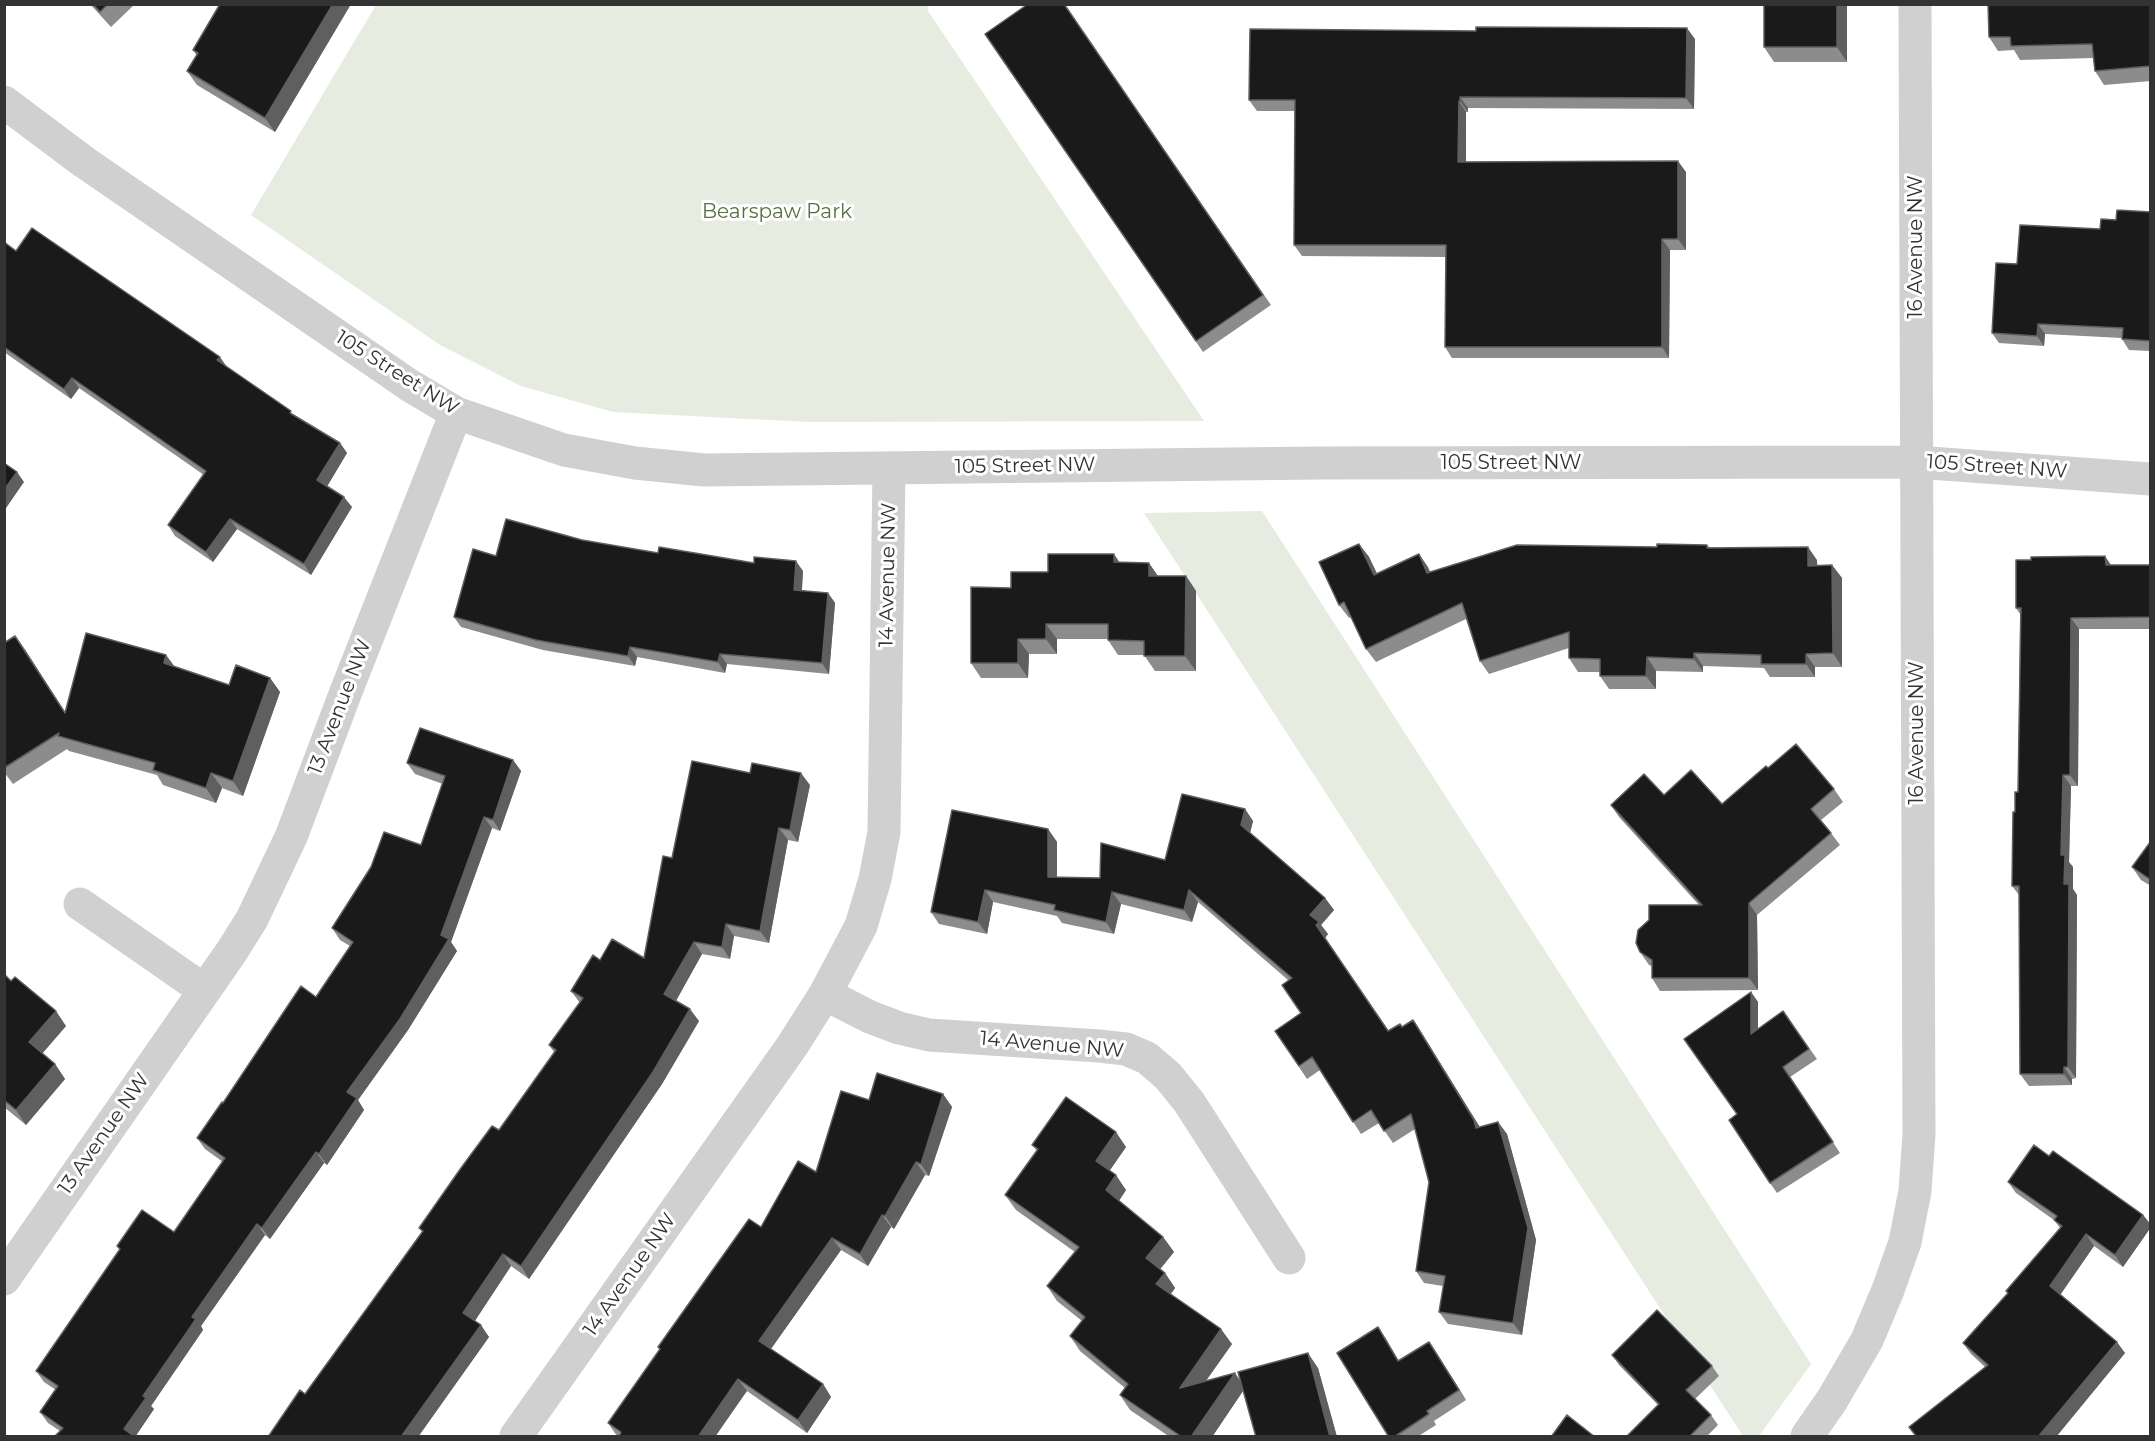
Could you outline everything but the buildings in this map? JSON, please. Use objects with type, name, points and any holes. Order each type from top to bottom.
[{"type":"street","name":"16 Avenue NW","points":[[1807,1437],[1867,1340],[1905,1242],[1915,1191],[1919,1134],[1915,4]]},
{"type":"street","name":"105 Street NW","points":[[4,102],[94,169],[409,385],[456,413],[564,450],[634,463],[704,470],[1332,463],[1916,462],[2151,479]]},
{"type":"street","name":"13 Avenue NW","points":[[4,1279],[252,919],[291,837],[456,413]]},
{"type":"street","name":"14 Avenue NW","points":[[516,1437],[792,1046],[825,994],[861,926],[875,879],[884,832],[889,468]]},
{"type":"street","points":[[80,904],[204,990]]},
{"type":"street","name":"14 Avenue NW","points":[[825,994],[870,1017],[899,1028],[929,1035],[1099,1046],[1126,1049],[1147,1058],[1168,1076],[1189,1102],[1289,1258]]},
{"type":"green space","name":"Bearspaw Park","points":[[376,5],[928,5],[928,11],[1204,421],[809,422],[613,412],[521,386],[440,345],[251,215]]},
{"type":"green space","points":[[1262,511],[1811,1364],[1759,1436],[1743,1436],[1144,513]]}]
